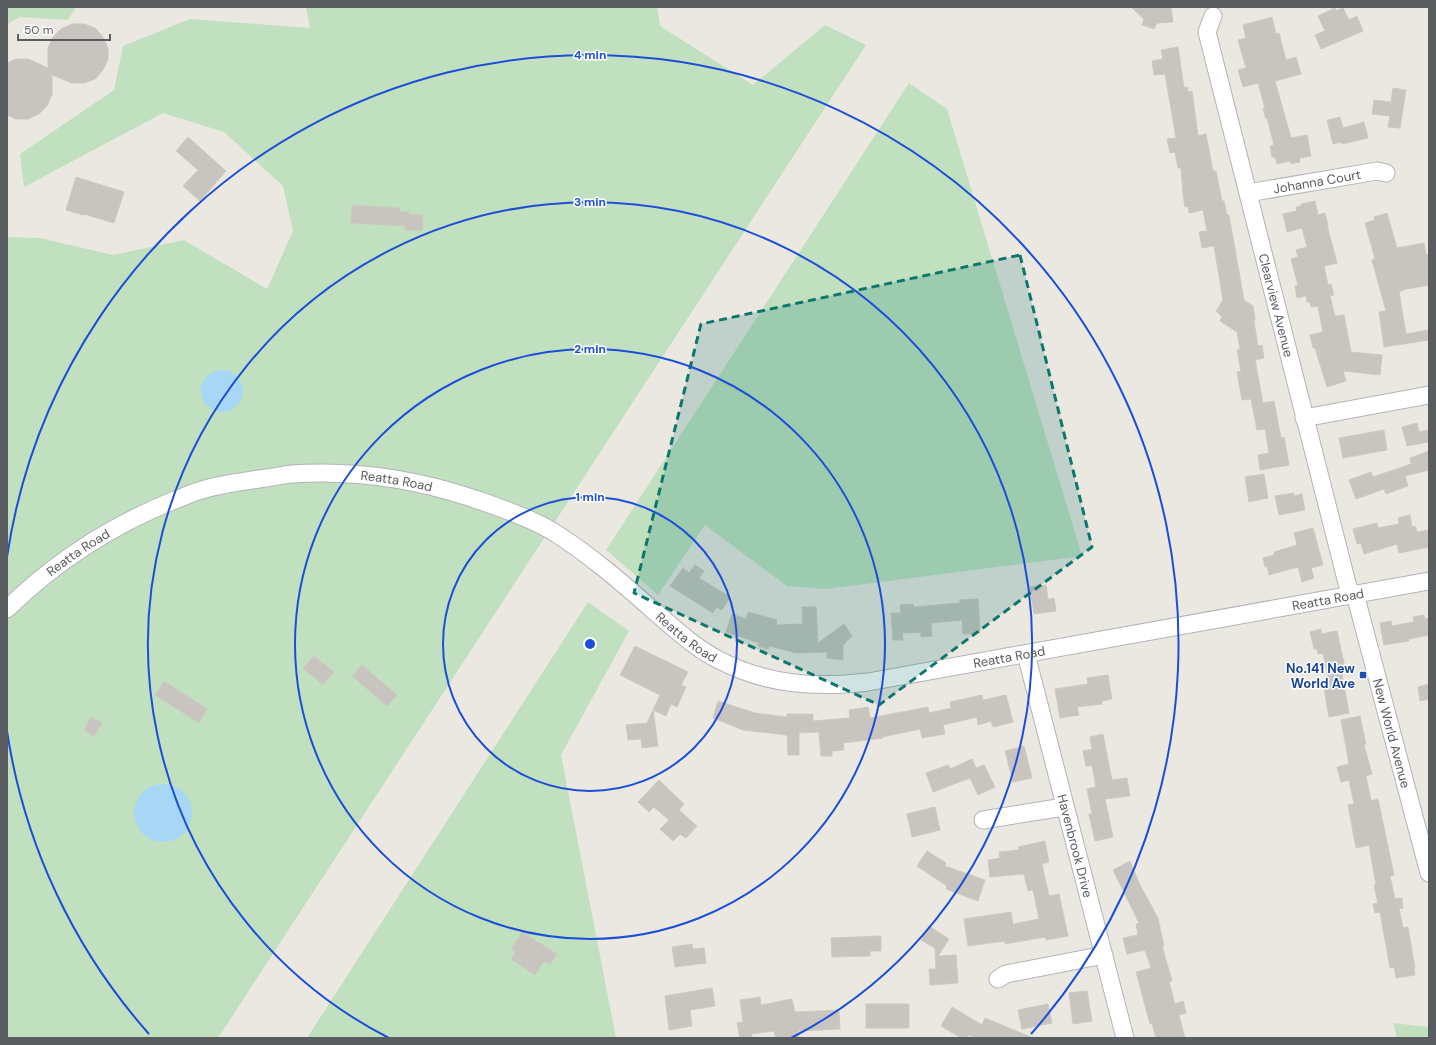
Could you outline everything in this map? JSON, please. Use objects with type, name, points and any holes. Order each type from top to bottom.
[{"type":"street","name":"Clearview Avenue","points":[[1213,16],[1208,32],[1304,418],[1352,594]]},
{"type":"street","name":"Johanna Court","points":[[1248,193],[1377,171],[1386,173]]},
{"type":"street","points":[[1304,418],[1429,395]]},
{"type":"street","name":"Reatta Road","points":[[7,609],[24,592],[54,567],[89,542],[125,522],[158,507],[202,490],[244,481],[291,474],[339,473],[389,478],[432,486],[490,505],[548,529],[580,549],[689,640],[718,660],[750,674],[776,680],[812,685],[842,685],[868,682],[1429,581]]},
{"type":"street","name":"New World Avenue","points":[[1352,594],[1429,872]]},
{"type":"street","name":"Havenbrook Drive","points":[[1026,654],[1064,807],[1125,1038]]},
{"type":"street","points":[[983,820],[1064,807]]},
{"type":"street","points":[[998,979],[1006,974],[1104,955]]},
{"type":"highlighted area","points":[[1020,255],[1092,547],[879,705],[634,593],[701,324]]},
{"type":"green space","points":[[7,7],[76,7],[68,20],[20,17],[7,24]]},
{"type":"green space","points":[[306,7],[657,7],[660,26],[753,85],[825,25],[866,45],[218,1038],[7,1038],[7,237],[40,238],[113,255],[184,240],[267,289],[293,231],[283,186],[224,132],[163,113],[24,187],[20,154],[114,90],[123,46],[190,19],[310,28]]},
{"type":"green space","points":[[909,83],[947,109],[1082,556],[826,589],[787,586],[705,525],[658,595],[606,550]]},
{"type":"green space","points":[[588,602],[629,631],[561,755],[616,1038],[307,1038]]},
{"type":"green space","points":[[1393,1023],[1429,1027],[1429,1038],[1397,1038]]},
{"type":"water","points":[[218,370],[226,370],[234,373],[240,379],[243,391],[240,403],[234,409],[226,412],[218,412],[210,409],[204,403],[201,395],[201,387],[204,379],[210,373]]},
{"type":"water","points":[[157,784],[169,784],[184,792],[192,807],[192,819],[184,834],[169,842],[157,842],[142,834],[134,819],[134,807],[142,792]]},
{"type":"building","points":[[1131,7],[1171,7],[1173,22],[1157,23],[1154,29],[1142,25],[1144,19]]},
{"type":"building","points":[[1335,8],[1336,11],[1343,8],[1349,20],[1357,16],[1363,31],[1321,49],[1315,35],[1325,31],[1318,16]]},
{"type":"building","points":[[1272,17],[1276,34],[1279,33],[1286,60],[1296,57],[1301,74],[1275,81],[1291,138],[1307,135],[1311,156],[1299,158],[1300,162],[1291,164],[1290,161],[1277,164],[1275,157],[1272,157],[1270,146],[1274,145],[1263,108],[1265,108],[1258,83],[1243,87],[1238,70],[1246,68],[1238,40],[1246,38],[1243,25]]},
{"type":"building","points":[[72,24],[84,24],[95,28],[103,37],[108,48],[108,59],[103,70],[95,79],[84,83],[72,83],[52,75],[52,95],[47,106],[39,114],[28,119],[16,119],[7,115],[7,63],[16,59],[28,59],[48,68],[48,48],[53,37],[61,29]]},
{"type":"building","points":[[1178,47],[1184,88],[1188,87],[1188,92],[1192,91],[1198,136],[1206,134],[1213,171],[1216,171],[1222,201],[1224,201],[1227,215],[1229,215],[1244,300],[1253,306],[1258,346],[1262,345],[1264,358],[1255,360],[1263,403],[1274,401],[1281,438],[1284,437],[1289,465],[1260,470],[1258,455],[1269,453],[1265,429],[1257,430],[1251,399],[1242,400],[1237,372],[1241,371],[1237,350],[1240,349],[1237,332],[1220,321],[1222,317],[1216,311],[1223,300],[1214,246],[1202,248],[1199,232],[1207,231],[1203,210],[1189,213],[1188,206],[1185,207],[1181,168],[1178,168],[1175,152],[1170,153],[1167,139],[1176,138],[1165,74],[1154,75],[1152,61],[1163,59],[1161,50]]},
{"type":"building","points":[[1393,88],[1406,90],[1400,128],[1388,127],[1390,116],[1372,114],[1374,100],[1391,102]]},
{"type":"building","points":[[1340,117],[1343,128],[1364,122],[1368,138],[1342,144],[1341,142],[1333,144],[1327,120]]},
{"type":"building","points":[[188,137],[226,171],[200,201],[183,186],[198,170],[176,151]]},
{"type":"building","points":[[76,177],[124,192],[114,223],[66,210]]},
{"type":"building","points":[[1315,201],[1318,215],[1325,213],[1337,263],[1324,266],[1328,285],[1331,284],[1334,295],[1330,296],[1335,316],[1344,315],[1351,352],[1382,355],[1380,375],[1343,371],[1346,381],[1327,387],[1310,335],[1323,332],[1318,306],[1311,307],[1310,302],[1307,302],[1306,296],[1297,298],[1295,286],[1298,285],[1291,259],[1298,257],[1296,250],[1307,247],[1302,228],[1287,232],[1283,214],[1297,211],[1296,207],[1301,206],[1301,204]]},
{"type":"building","points":[[352,205],[399,208],[400,211],[409,212],[409,214],[423,215],[422,231],[405,230],[405,226],[351,223]]},
{"type":"building","points":[[1387,213],[1397,248],[1424,243],[1426,255],[1429,254],[1429,285],[1406,289],[1399,292],[1406,334],[1429,330],[1429,340],[1384,347],[1379,312],[1386,311],[1372,260],[1375,259],[1365,223],[1375,220],[1374,217]]},
{"type":"building","points":[[1417,423],[1419,432],[1429,430],[1429,442],[1407,446],[1402,427]]},
{"type":"building","points":[[1384,430],[1387,450],[1343,458],[1339,438]]},
{"type":"building","points":[[1429,451],[1429,470],[1405,476],[1408,486],[1386,494],[1384,489],[1356,499],[1349,480],[1371,472],[1373,477],[1411,464],[1410,458]]},
{"type":"building","points":[[1264,474],[1268,498],[1249,502],[1245,477]]},
{"type":"building","points":[[1294,493],[1294,496],[1302,494],[1305,510],[1279,515],[1275,496]]},
{"type":"building","points":[[1410,515],[1412,527],[1415,526],[1417,532],[1429,530],[1429,547],[1399,553],[1397,544],[1364,554],[1361,543],[1357,544],[1353,529],[1377,523],[1378,528],[1399,524],[1398,518]]},
{"type":"building","points":[[1313,528],[1323,565],[1311,568],[1314,578],[1302,582],[1298,567],[1269,575],[1263,558],[1274,555],[1274,552],[1297,545],[1294,533]]},
{"type":"building","points":[[695,565],[704,571],[699,578],[730,597],[722,610],[716,607],[713,613],[670,586],[683,568],[689,573]]},
{"type":"building","points":[[1046,585],[1048,599],[1054,598],[1056,611],[1034,614],[1030,587]]},
{"type":"building","points":[[978,599],[980,633],[963,634],[962,620],[931,623],[932,636],[921,637],[921,632],[902,633],[903,640],[893,640],[891,613],[901,613],[900,605],[913,604],[914,607],[960,603],[960,600]]},
{"type":"building","points":[[802,607],[816,607],[818,643],[844,624],[852,636],[843,645],[843,660],[827,658],[827,652],[796,653],[769,646],[768,649],[758,646],[759,643],[726,632],[732,614],[746,619],[748,612],[777,620],[776,625],[803,624]]},
{"type":"building","points":[[1424,615],[1425,619],[1429,618],[1429,635],[1409,639],[1409,641],[1384,645],[1380,623],[1391,621],[1392,626],[1414,622],[1413,617]]},
{"type":"building","points":[[1321,629],[1321,634],[1337,631],[1345,668],[1341,669],[1349,713],[1329,717],[1324,689],[1330,688],[1323,653],[1318,654],[1317,649],[1314,649],[1310,632]]},
{"type":"building","points":[[635,646],[688,672],[681,685],[686,687],[677,707],[671,704],[666,716],[653,710],[660,695],[620,675]]},
{"type":"building","points":[[314,656],[334,672],[323,685],[303,668]]},
{"type":"building","points":[[362,665],[397,695],[387,706],[352,676]]},
{"type":"building","points":[[1108,675],[1112,699],[1102,701],[1102,704],[1077,707],[1079,715],[1060,718],[1055,689],[1088,684],[1087,678]]},
{"type":"building","points":[[164,681],[207,709],[199,723],[155,695]]},
{"type":"building","points":[[1429,684],[1429,699],[1420,701],[1418,687]]},
{"type":"building","points":[[982,695],[983,700],[1006,695],[1013,722],[993,727],[991,721],[978,725],[977,717],[943,725],[945,734],[922,738],[920,729],[882,737],[883,738],[843,743],[844,750],[832,751],[832,756],[821,756],[819,732],[799,733],[799,755],[788,755],[787,735],[743,730],[713,718],[718,701],[755,713],[787,717],[787,714],[813,714],[813,721],[850,718],[849,710],[868,707],[870,718],[928,707],[929,713],[951,708],[950,702]]},
{"type":"building","points":[[653,710],[658,746],[642,748],[641,739],[628,740],[626,725],[647,723]]},
{"type":"building","points":[[1360,716],[1366,744],[1364,745],[1372,774],[1366,776],[1371,801],[1378,799],[1394,875],[1390,876],[1395,899],[1402,898],[1403,908],[1399,909],[1403,928],[1408,927],[1415,975],[1396,978],[1394,967],[1390,968],[1380,912],[1375,913],[1373,904],[1378,903],[1369,845],[1356,848],[1348,805],[1354,804],[1349,780],[1341,782],[1337,767],[1349,764],[1341,720]]},
{"type":"building","points":[[91,717],[102,723],[94,736],[84,730]]},
{"type":"building","points":[[1103,734],[1112,780],[1127,778],[1130,796],[1105,799],[1113,837],[1095,841],[1089,814],[1092,814],[1087,789],[1096,787],[1092,765],[1086,766],[1083,751],[1092,749],[1090,737]]},
{"type":"building","points":[[1024,746],[1032,778],[1013,782],[1005,751]]},
{"type":"building","points":[[972,759],[976,768],[984,765],[995,787],[978,795],[970,778],[933,792],[926,773],[948,765],[950,769]]},
{"type":"building","points":[[659,780],[684,804],[679,810],[697,826],[686,838],[680,834],[673,841],[660,829],[669,820],[654,807],[649,812],[638,802]]},
{"type":"building","points":[[935,807],[940,830],[912,837],[907,814]]},
{"type":"building","points":[[1045,841],[1049,862],[1042,864],[1049,896],[1059,894],[1068,936],[1046,940],[1045,937],[1005,944],[1005,941],[968,946],[964,919],[1011,912],[1013,924],[1039,919],[1033,890],[1028,891],[1024,874],[990,877],[988,860],[1000,858],[999,852],[1019,850],[1018,847]]},
{"type":"building","points":[[927,851],[946,863],[945,866],[985,880],[978,901],[946,889],[947,886],[917,866]]},
{"type":"building","points":[[1130,861],[1140,885],[1158,918],[1164,946],[1162,946],[1172,981],[1169,982],[1175,1004],[1183,1001],[1186,1013],[1179,1015],[1185,1038],[1156,1038],[1152,1023],[1150,1024],[1136,972],[1151,968],[1145,950],[1127,954],[1123,938],[1138,935],[1136,924],[1139,923],[1113,870]]},
{"type":"building","points":[[929,926],[949,939],[938,956],[956,955],[958,983],[930,985],[929,969],[936,969],[935,948],[921,940]]},
{"type":"building","points":[[522,932],[557,954],[550,965],[544,961],[535,975],[511,959],[516,952],[511,949]]},
{"type":"building","points":[[881,936],[881,951],[870,951],[870,956],[832,957],[831,938]]},
{"type":"building","points":[[692,944],[693,949],[704,948],[706,963],[675,967],[672,947]]},
{"type":"building","points":[[712,988],[715,1006],[690,1010],[692,1026],[669,1030],[665,996]]},
{"type":"building","points":[[1087,991],[1092,1021],[1073,1024],[1069,993]]},
{"type":"building","points":[[760,997],[761,1005],[792,999],[795,1012],[839,1010],[840,1029],[798,1031],[799,1038],[776,1038],[774,1031],[751,1034],[752,1037],[740,1038],[737,1023],[743,1022],[740,1000]]},
{"type":"building","points":[[866,1004],[909,1004],[909,1028],[866,1028]]},
{"type":"building","points":[[1048,1004],[1052,1023],[1022,1029],[1018,1010]]},
{"type":"building","points":[[952,1007],[982,1025],[985,1018],[1033,1038],[977,1038],[969,1035],[967,1038],[961,1038],[941,1026]]},
{"type":"place","name":"No.141 New World Ave","points":[[1363,675]]}]
